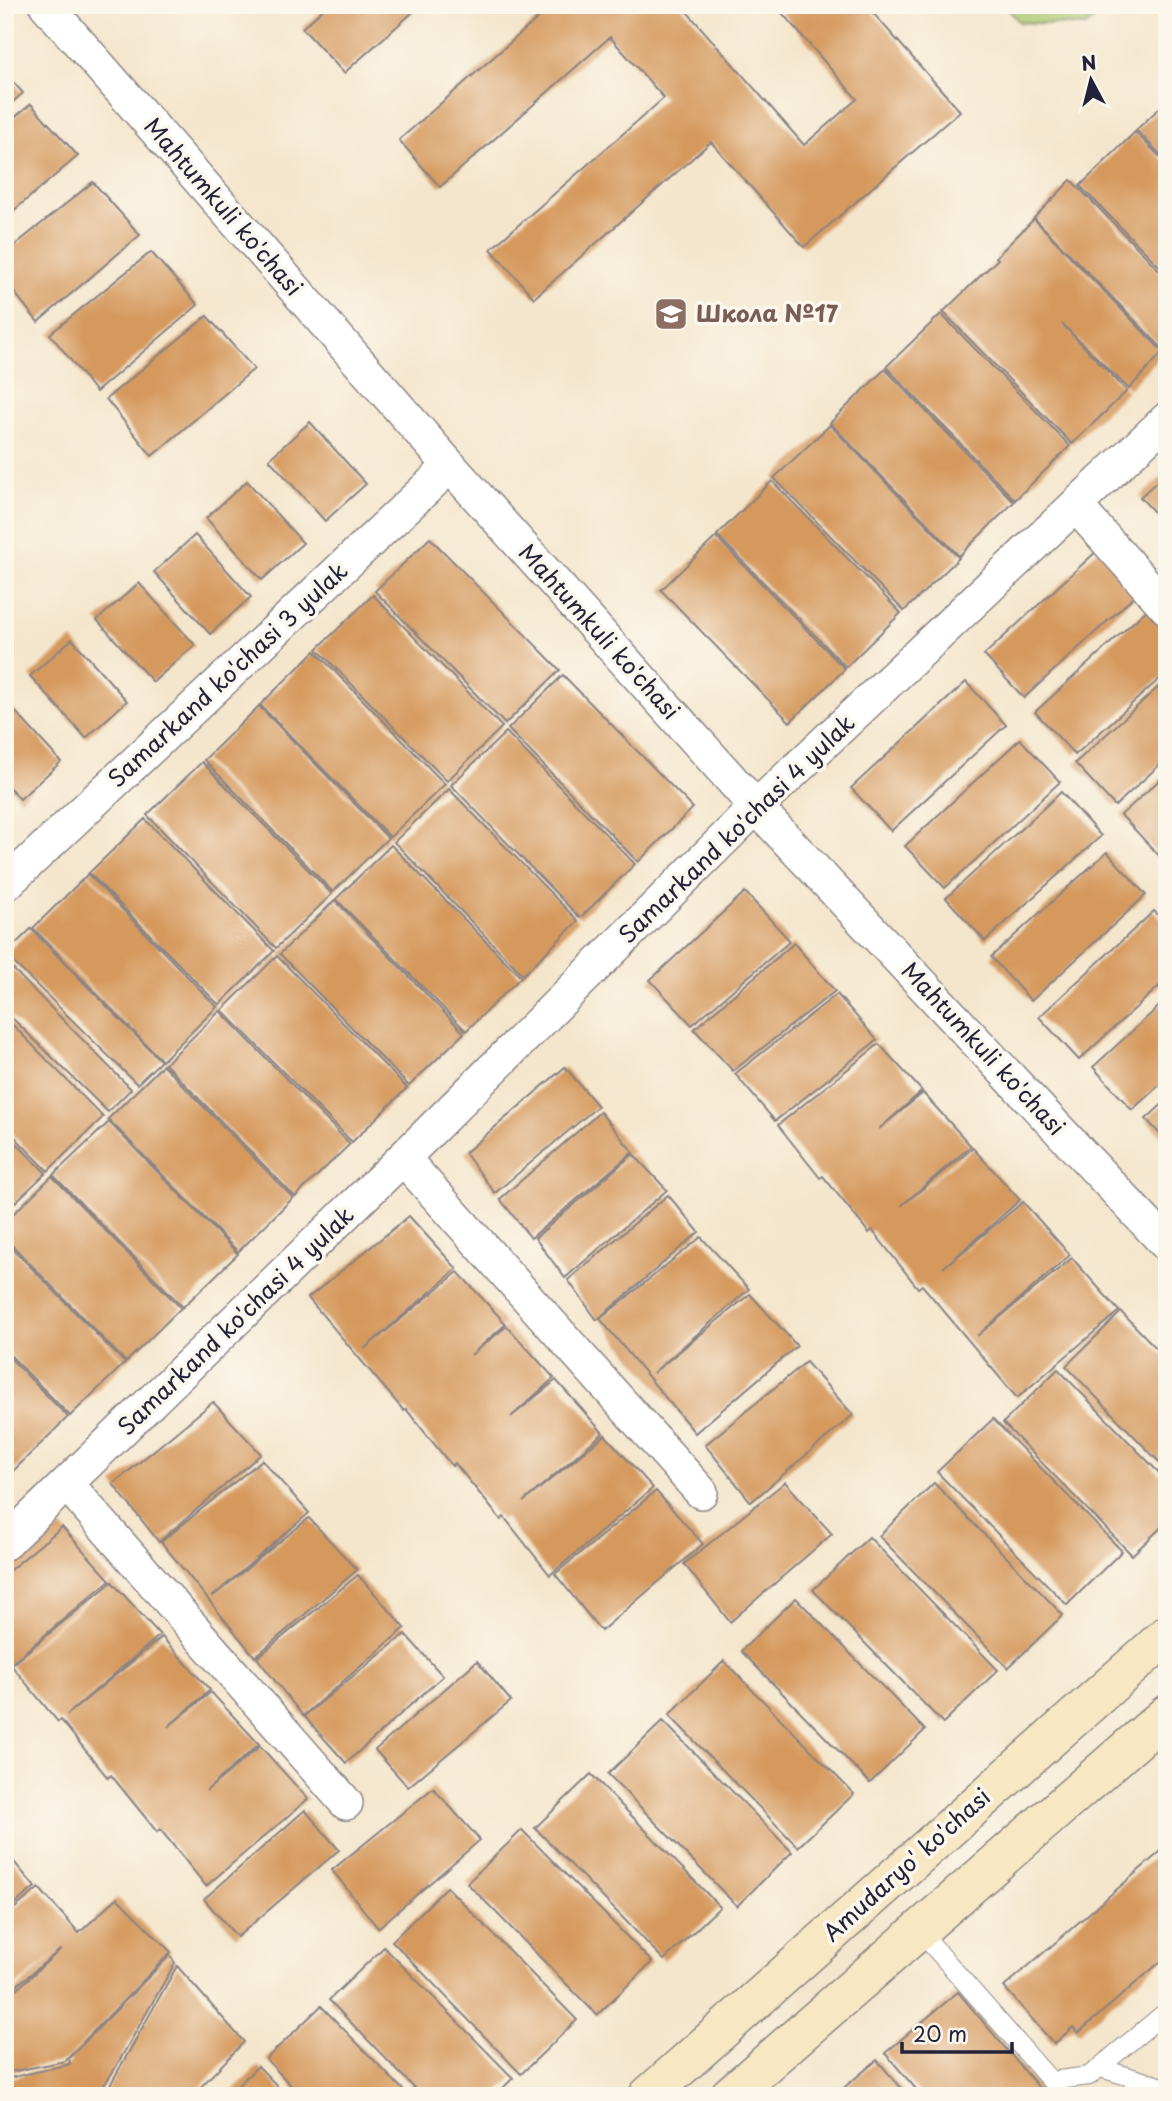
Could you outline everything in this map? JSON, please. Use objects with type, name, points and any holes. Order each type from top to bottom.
[{"type":"street","name":"Mahtumkuli ko'chasi","points":[[46,5],[450,466],[756,807],[1167,1245]]},
{"type":"street","name":"Samarkand ko'chasi 4 yulak","points":[[5,1543],[404,1158],[756,807],[1167,419]]},
{"type":"street","name":"Samarkand ko'chasi 3 yulak","points":[[5,885],[450,466]]},
{"type":"street","points":[[1076,506],[1167,608]]},
{"type":"street","points":[[404,1158],[701,1492]]},
{"type":"street","points":[[68,1485],[346,1804]]},
{"type":"street","name":"Amudaryo' ko'chasi","points":[[648,2096],[1167,1635]]},
{"type":"street","points":[[729,2096],[1167,1714]]},
{"type":"lane","points":[[919,1930],[1051,2081],[1089,2076],[1167,2011]]},
{"type":"lane","points":[[1100,2068],[1167,2088]]},
{"type":"green space","points":[[1005,5],[1111,5],[1086,26],[1019,22]]},
{"type":"building","points":[[328,5],[421,5],[344,73],[302,28]]},
{"type":"building","points":[[553,5],[681,5],[804,145],[857,99],[775,5],[866,5],[960,111],[804,247],[711,142],[534,298],[491,249],[664,98],[610,37],[440,187],[399,140]]},
{"type":"building","points":[[5,73],[23,93],[5,109]]},
{"type":"building","points":[[1167,101],[1167,161],[1136,130]]},
{"type":"building","points":[[31,104],[78,156],[5,218],[5,125]]},
{"type":"building","points":[[1135,132],[1167,164],[1167,274],[1080,186]]},
{"type":"building","points":[[1071,180],[1167,278],[1165,351],[1034,218]]},
{"type":"building","points":[[93,182],[140,235],[38,322],[5,281],[5,253]]},
{"type":"building","points":[[1034,219],[1163,352],[1129,389],[1062,324],[1127,391],[1072,444],[943,312],[998,259],[996,257]]},
{"type":"building","points":[[151,252],[198,305],[96,392],[50,334]]},
{"type":"building","points":[[941,314],[1070,446],[1015,500],[886,367]]},
{"type":"building","points":[[207,316],[254,369],[152,456],[106,399]]},
{"type":"building","points":[[885,369],[1014,502],[959,556],[830,423]]},
{"type":"building","points":[[310,422],[366,484],[325,521],[269,459]]},
{"type":"building","points":[[830,425],[959,558],[904,611],[774,478]]},
{"type":"building","points":[[1167,472],[1167,526],[1140,497]]},
{"type":"building","points":[[247,481],[303,543],[262,580],[206,518]]},
{"type":"building","points":[[772,481],[901,613],[846,667],[717,535]]},
{"type":"building","points":[[195,535],[251,597],[210,634],[154,572]]},
{"type":"building","points":[[716,537],[845,669],[790,722],[661,590]]},
{"type":"building","points":[[430,538],[560,670],[505,724],[375,591]]},
{"type":"building","points":[[1099,549],[1139,592],[1024,698],[984,655]]},
{"type":"building","points":[[139,583],[195,645],[153,682],[97,620]]},
{"type":"building","points":[[373,595],[502,727],[447,781],[317,649]]},
{"type":"building","points":[[1151,606],[1167,624],[1167,672],[1075,755],[1035,712]]},
{"type":"building","points":[[72,639],[127,701],[86,738],[30,676]]},
{"type":"building","points":[[315,651],[445,784],[390,837],[260,705]]},
{"type":"building","points":[[563,675],[693,808],[638,862],[508,729]]},
{"type":"building","points":[[1167,679],[1167,758],[1115,806],[1075,763]]},
{"type":"building","points":[[966,682],[1006,725],[891,831],[851,788]]},
{"type":"building","points":[[5,700],[61,762],[20,799],[5,783]]},
{"type":"building","points":[[259,706],[388,838],[333,892],[204,760]]},
{"type":"building","points":[[506,732],[635,864],[580,918],[451,785]]},
{"type":"building","points":[[1020,739],[1060,782],[945,888],[905,846]]},
{"type":"building","points":[[202,762],[332,894],[276,948],[147,815]]},
{"type":"building","points":[[1167,773],[1167,853],[1161,858],[1121,815]]},
{"type":"building","points":[[449,789],[578,921],[523,975],[394,842]]},
{"type":"building","points":[[1061,792],[1101,836],[985,941],[946,898]]},
{"type":"building","points":[[145,819],[274,951],[219,1005],[89,873]]},
{"type":"building","points":[[391,845],[521,977],[466,1031],[336,899]]},
{"type":"building","points":[[1107,852],[1146,895],[1031,1001],[991,957]]},
{"type":"building","points":[[88,874],[217,1007],[162,1061],[33,928]]},
{"type":"building","points":[[745,892],[790,941],[692,1025],[650,980]]},
{"type":"building","points":[[335,900],[464,1033],[409,1086],[280,954]]},
{"type":"building","points":[[1154,911],[1167,924],[1167,979],[1079,1060],[1039,1017]]},
{"type":"building","points":[[31,929],[161,1061],[137,1084],[5,954]]},
{"type":"building","points":[[794,943],[835,991],[733,1071],[694,1029]]},
{"type":"building","points":[[277,956],[407,1088],[352,1142],[222,1010]]},
{"type":"building","points":[[5,961],[131,1089],[108,1112],[5,1011]]},
{"type":"building","points":[[837,994],[877,1040],[775,1121],[735,1074]]},
{"type":"building","points":[[1167,999],[1167,1078],[1132,1110],[1093,1067]]},
{"type":"building","points":[[220,1011],[350,1144],[295,1197],[165,1064]]},
{"type":"building","points":[[5,1017],[103,1117],[48,1171],[5,1127]]},
{"type":"building","points":[[879,1044],[922,1091],[879,1129],[923,1093],[971,1146],[901,1206],[973,1148],[1020,1200],[943,1268],[1023,1202],[1070,1255],[977,1336],[1072,1258],[1119,1311],[1017,1398],[922,1285],[918,1288],[872,1230],[869,1233],[823,1176],[820,1178],[778,1125]]},
{"type":"building","points":[[163,1065],[293,1198],[238,1252],[108,1119]]},
{"type":"building","points":[[565,1067],[598,1106],[495,1193],[465,1153]]},
{"type":"building","points":[[1167,1100],[1167,1142],[1146,1119]]},
{"type":"building","points":[[600,1112],[633,1152],[531,1238],[500,1199]]},
{"type":"building","points":[[109,1122],[238,1254],[183,1307],[53,1175]]},
{"type":"building","points":[[5,1132],[46,1173],[5,1212]]},
{"type":"building","points":[[633,1154],[667,1190],[565,1278],[535,1238]]},
{"type":"building","points":[[52,1176],[181,1308],[126,1362],[5,1238],[5,1222]]},
{"type":"building","points":[[668,1195],[699,1232],[597,1320],[568,1280]]},
{"type":"building","points":[[409,1216],[457,1269],[364,1349],[458,1272],[506,1324],[471,1355],[507,1326],[554,1378],[511,1417],[556,1380],[603,1433],[523,1502],[605,1435],[653,1488],[550,1575],[504,1517],[501,1520],[455,1463],[452,1466],[406,1409],[404,1411],[308,1298]]},
{"type":"building","points":[[701,1237],[749,1289],[653,1373],[750,1294],[797,1346],[695,1433],[600,1319]]},
{"type":"building","points":[[5,1241],[125,1363],[70,1416],[5,1350]]},
{"type":"building","points":[[1121,1312],[1167,1359],[1167,1470],[1066,1366]]},
{"type":"building","points":[[5,1353],[68,1417],[13,1471],[5,1463]]},
{"type":"building","points":[[806,1362],[853,1415],[751,1502],[705,1445]]},
{"type":"building","points":[[1058,1369],[1167,1481],[1167,1522],[1132,1555],[1003,1423]]},
{"type":"building","points":[[213,1402],[261,1454],[159,1542],[113,1484]]},
{"type":"building","points":[[993,1419],[1122,1551],[1067,1605],[937,1472]]},
{"type":"building","points":[[262,1460],[309,1513],[212,1597],[309,1518],[357,1570],[255,1657],[161,1542]]},
{"type":"building","points":[[785,1482],[832,1534],[730,1622],[684,1564]]},
{"type":"building","points":[[934,1483],[1063,1615],[1008,1668],[879,1536]]},
{"type":"building","points":[[656,1491],[703,1544],[601,1631],[555,1574]]},
{"type":"building","points":[[62,1527],[110,1580],[7,1667],[5,1574]]},
{"type":"building","points":[[869,1537],[998,1670],[943,1723],[813,1590]]},
{"type":"building","points":[[358,1575],[405,1628],[303,1716],[257,1658]]},
{"type":"building","points":[[112,1582],[160,1635],[67,1715],[162,1637],[210,1690],[168,1727],[211,1692],[259,1744],[206,1791],[260,1746],[308,1799],[206,1886],[160,1829],[157,1832],[111,1775],[108,1778],[61,1720],[58,1722],[11,1665]]},
{"type":"building","points":[[796,1598],[925,1730],[870,1783],[741,1651]]},
{"type":"building","points":[[405,1634],[443,1676],[346,1763],[304,1716]]},
{"type":"building","points":[[477,1661],[511,1701],[408,1787],[375,1750]]},
{"type":"building","points":[[724,1661],[854,1794],[798,1847],[669,1715]]},
{"type":"building","points":[[663,1721],[792,1852],[737,1906],[608,1774]]},
{"type":"building","points":[[591,1774],[720,1907],[664,1960],[535,1828]]},
{"type":"building","points":[[433,1788],[480,1840],[378,1928],[332,1870]]},
{"type":"building","points":[[305,1810],[339,1850],[237,1937],[204,1899]]},
{"type":"building","points":[[522,1830],[652,1962],[597,2015],[467,1883]]},
{"type":"building","points":[[1167,1846],[1167,1956],[1078,2033],[1073,2027],[1054,2044],[1004,1987]]},
{"type":"building","points":[[5,1851],[35,1887],[5,1912]]},
{"type":"building","points":[[447,1887],[577,2020],[521,2074],[392,1941]]},
{"type":"building","points":[[39,1888],[79,1933],[117,1898],[171,1952],[65,2061],[5,2073],[5,2000],[61,1949],[5,1995],[5,1916]]},
{"type":"building","points":[[384,1947],[513,2078],[495,2096],[422,2096],[329,2000]]},
{"type":"building","points":[[170,1955],[175,1963],[97,2096],[5,2096],[5,2079],[70,2064],[69,2058]]},
{"type":"building","points":[[177,1966],[244,2042],[192,2096],[104,2096]]},
{"type":"building","points":[[958,1992],[1046,2096],[922,2096],[885,2053]]},
{"type":"building","points":[[321,2006],[409,2096],[301,2096],[266,2059]]},
{"type":"building","points":[[877,2060],[908,2096],[834,2096]]},
{"type":"building","points":[[258,2066],[287,2096],[227,2096]]},
{"type":"place","name":"Школа №17","points":[[671,314]]}]
